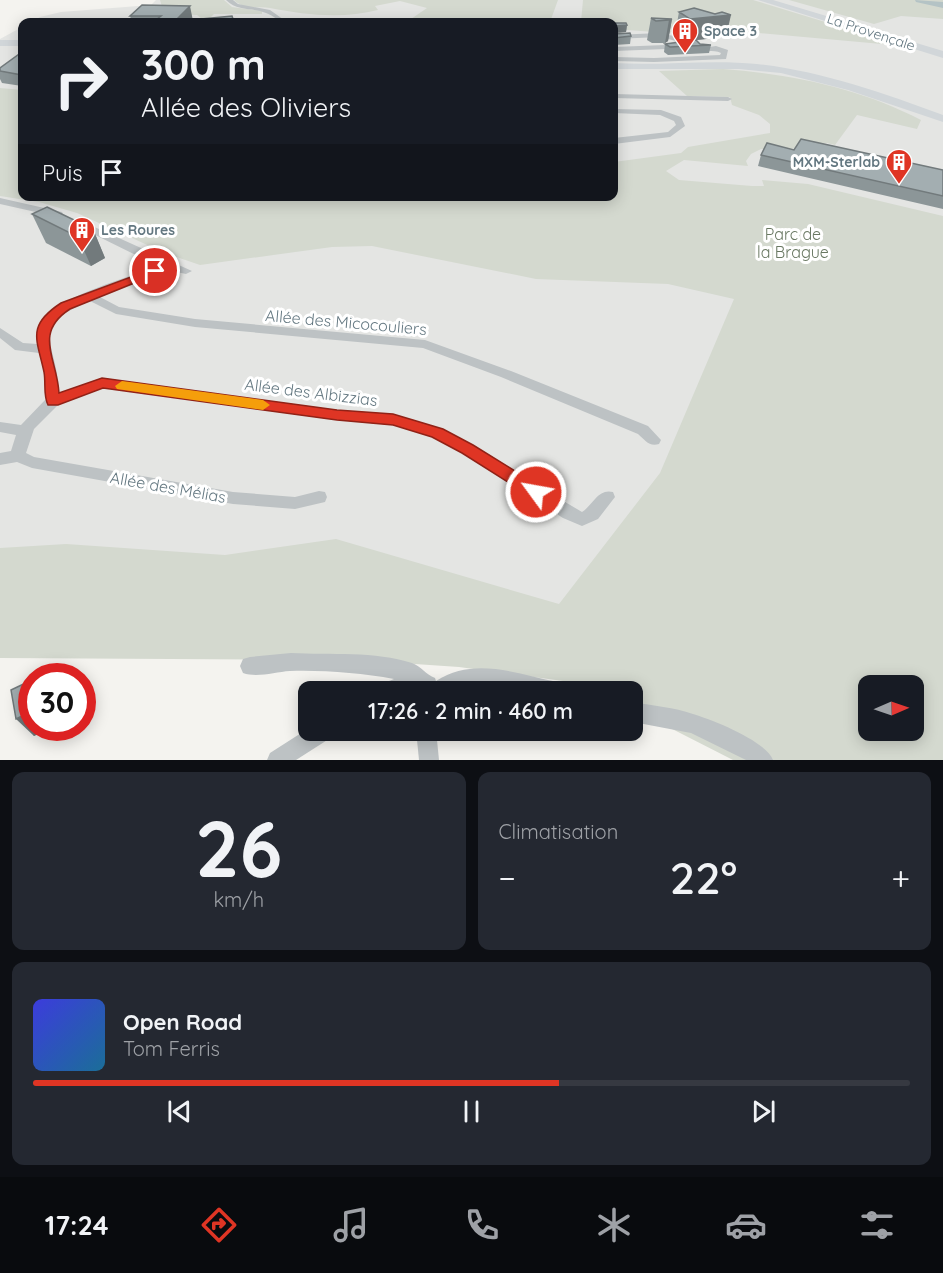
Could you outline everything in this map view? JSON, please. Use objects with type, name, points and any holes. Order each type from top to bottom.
[{"type":"highway","name":"La Provençale","points":[[763,0],[943,55]]},
{"type":"highway","name":"La Provençale","points":[[778,0],[943,50]]},
{"type":"main road","points":[[0,43],[18,43]]},
{"type":"main road","points":[[618,66],[652,68],[727,65],[757,67],[802,75],[888,99],[942,118]]},
{"type":"street","points":[[229,0],[236,6],[268,11],[278,18]]},
{"type":"street","points":[[618,37],[665,35],[678,38]]},
{"type":"street","points":[[618,43],[678,38]]},
{"type":"street","points":[[662,48],[679,44],[681,42],[678,38]]},
{"type":"street","points":[[618,50],[694,46],[723,42]]},
{"type":"street","points":[[618,58],[723,57],[725,52],[716,48],[694,46]]},
{"type":"street","points":[[618,96],[728,99]]},
{"type":"street","points":[[618,111],[666,114],[677,118],[681,124],[679,130],[670,134],[618,140]]},
{"type":"street","points":[[0,201],[52,212],[167,266],[186,271]]},
{"type":"street","points":[[0,459],[18,456],[24,431],[53,401],[51,374],[41,339],[45,326],[53,314],[66,306],[167,266]]},
{"type":"street","name":"Allée des Micocouliers","points":[[92,297],[116,310],[195,324],[425,344],[506,374],[643,430],[654,440]]},
{"type":"street","points":[[0,332],[20,347],[42,349]]},
{"type":"street","name":"Allée des Albizzias","points":[[53,401],[102,383],[337,415],[393,420],[437,433],[458,443],[582,519],[592,514],[607,497]]},
{"type":"street","points":[[0,428],[24,431]]},
{"type":"street","name":"Allée des Mélias","points":[[18,456],[32,462],[233,498],[294,503],[320,497]]},
{"type":"street","points":[[249,666],[291,662],[373,666],[410,672],[416,681]]},
{"type":"street","points":[[454,681],[481,676],[505,681]]},
{"type":"street","points":[[643,714],[692,723],[739,744],[763,760]]},
{"type":"street","points":[[277,760],[307,741]]},
{"type":"street","points":[[427,741],[429,760]]},
{"type":"shaded area","points":[[156,0],[943,0],[943,616],[0,642],[0,39],[18,29],[18,201],[618,201],[618,18],[38,18],[61,12],[151,5]]},
{"type":"green space","points":[[160,0],[224,0],[232,7],[262,11],[262,14],[214,14],[210,18],[164,13]]},
{"type":"green space","points":[[234,0],[558,0],[551,18],[412,18],[427,8],[400,1],[375,6],[378,10],[365,13],[338,15],[297,13],[238,3]]},
{"type":"green space","points":[[583,0],[753,0],[904,46],[692,27],[668,33],[618,29],[618,18],[581,18]]},
{"type":"green space","points":[[789,0],[943,0],[943,19],[901,16],[874,24]]},
{"type":"green space","name":"Parc de la Brague","points":[[723,69],[799,79],[825,84],[874,99],[921,120],[917,129],[857,115],[835,145],[827,143],[790,149],[761,149],[751,154],[746,161],[748,166],[684,160],[666,171],[679,180],[752,186],[764,186],[762,180],[808,184],[943,216],[943,760],[733,760],[643,714],[643,681],[563,681],[459,667],[356,660],[0,658],[0,548],[66,544],[225,555],[336,539],[559,604],[660,473],[734,299],[668,284],[536,279],[372,246],[332,247],[200,265],[165,253],[77,213],[32,201],[618,201],[618,161],[681,153],[688,147],[770,133],[770,124],[759,115],[732,105],[730,97],[687,96],[659,71]]},
{"type":"green space","points":[[0,88],[18,90],[18,199],[0,196]]},
{"type":"building","points":[[142,5],[190,6],[178,18],[130,16]]},
{"type":"building","points":[[694,8],[715,14],[722,12],[731,15],[690,19],[679,12]]},
{"type":"building","points":[[651,18],[672,19],[656,21]]},
{"type":"building","points":[[630,33],[631,36],[618,38],[618,34]]},
{"type":"building","points":[[696,40],[700,44],[711,45],[670,47],[665,44]]},
{"type":"building","points":[[18,55],[18,74],[0,71],[0,68]]},
{"type":"building","points":[[801,139],[943,170],[943,196],[761,155],[767,143],[794,150]]},
{"type":"building","points":[[47,207],[93,229],[78,237],[32,214]]},
{"type":"building","points":[[18,687],[18,718],[16,719],[11,690]]},
{"type":"waterway","points":[[919,0],[943,5]]},
{"type":"slow traffic","points":[[122,386],[263,405]]},
{"type":"place","name":"Space 3","points":[[685,54]]},
{"type":"place","name":"MXM-Sterlab","points":[[899,185]]},
{"type":"place","name":"Les Roures","points":[[82,253]]},
{"type":"route","points":[[155,271],[66,306],[53,314],[45,326],[41,339],[51,374],[53,401],[102,383],[337,415],[393,420],[437,433],[536,492]]}]
